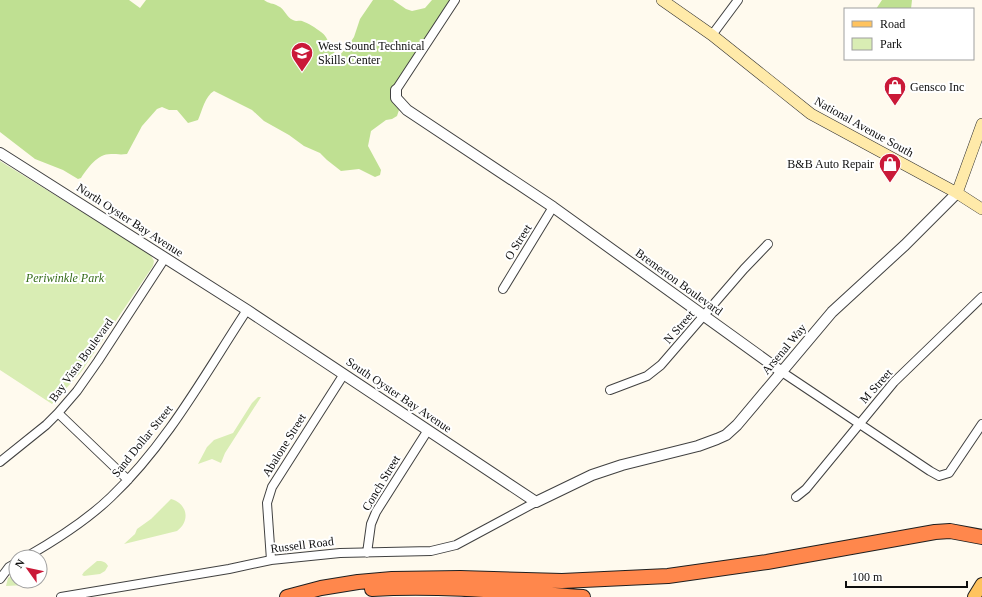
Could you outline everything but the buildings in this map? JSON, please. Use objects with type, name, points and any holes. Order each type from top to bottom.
[{"type":"highway","points":[[286,597],[321,588],[358,582],[392,579],[460,578],[562,581],[668,576],[767,562],[982,525]]},
{"type":"highway","points":[[950,531],[982,537]]},
{"type":"highway","points":[[286,597],[351,590],[419,588],[485,590],[583,597]]},
{"type":"main road","name":"National Avenue South","points":[[662,0],[712,35],[811,114],[957,193],[982,209]]},
{"type":"main road","name":"Arsenal Way","points":[[957,193],[982,124]]},
{"type":"main road","points":[[974,597],[982,584]]},
{"type":"street","points":[[396,90],[455,0]]},
{"type":"street","points":[[712,35],[738,0]]},
{"type":"street","name":"Bremerton Boulevard","points":[[396,90],[396,98],[407,110],[553,207],[782,372],[930,471],[939,476],[948,473],[982,424]]},
{"type":"street","name":"North Oyster Bay Avenue","points":[[0,152],[247,310]]},
{"type":"street","name":"Arsenal Way","points":[[536,502],[592,475],[622,465],[698,446],[726,435],[737,425],[832,312],[905,245],[957,193]]},
{"type":"street","name":"O Street","points":[[503,289],[553,207]]},
{"type":"street","name":"N Street","points":[[610,390],[647,376],[661,365],[744,269],[768,244]]},
{"type":"street","name":"Bay Vista Boulevard","points":[[0,462],[32,437],[58,413],[92,370],[165,258]]},
{"type":"street","name":"M Street","points":[[796,497],[806,489],[894,382],[982,297]]},
{"type":"street","name":"South Oyster Bay Avenue","points":[[247,310],[536,502]]},
{"type":"street","name":"Sand Dollar Street","points":[[39,549],[87,517],[111,497],[128,480],[172,426],[247,310]]},
{"type":"street","name":"Abalone Street","points":[[271,560],[267,503],[272,487],[344,374]]},
{"type":"street","points":[[58,413],[128,480]]},
{"type":"street","name":"Conch Street","points":[[368,553],[371,524],[376,512],[428,430]]},
{"type":"street","name":"Russell Road","points":[[62,597],[228,569],[271,560],[340,553],[432,551],[456,545],[536,502]]},
{"type":"street","points":[[0,579],[8,568]]},
{"type":"green space","points":[[0,0],[129,0],[140,8],[146,0],[264,0],[280,7],[293,20],[304,22],[319,30],[326,38],[333,51],[339,56],[354,37],[360,19],[373,0],[393,0],[406,9],[412,11],[425,8],[432,0],[451,0],[394,86],[393,100],[399,110],[397,116],[386,120],[371,131],[368,146],[381,170],[380,175],[375,177],[359,169],[341,171],[320,153],[304,146],[289,135],[264,121],[252,110],[214,91],[208,96],[198,120],[188,123],[177,110],[169,110],[162,107],[157,109],[142,126],[127,154],[111,154],[101,156],[93,162],[81,178],[78,179],[63,170],[35,159],[0,132]]},
{"type":"green space","points":[[882,0],[912,0],[911,8],[877,8]]},
{"type":"green space","name":"Periwinkle Park","points":[[0,161],[150,254],[154,261],[153,266],[81,372],[52,404],[0,370]]},
{"type":"green space","points":[[258,397],[261,397],[225,453],[221,463],[212,459],[198,464],[207,447],[214,440],[233,433],[252,403]]},
{"type":"green space","points":[[171,499],[181,504],[185,513],[184,522],[177,531],[124,544],[135,534],[137,529],[151,519]]},
{"type":"green space","points":[[97,561],[107,564],[108,566],[105,571],[100,574],[82,575],[84,572]]},
{"type":"place","name":"West Sound Technical Skills Center","points":[[302,72]]},
{"type":"place","name":"Gensco Inc","points":[[895,106]]},
{"type":"place","name":"B&B Auto Repair","points":[[890,184]]}]
